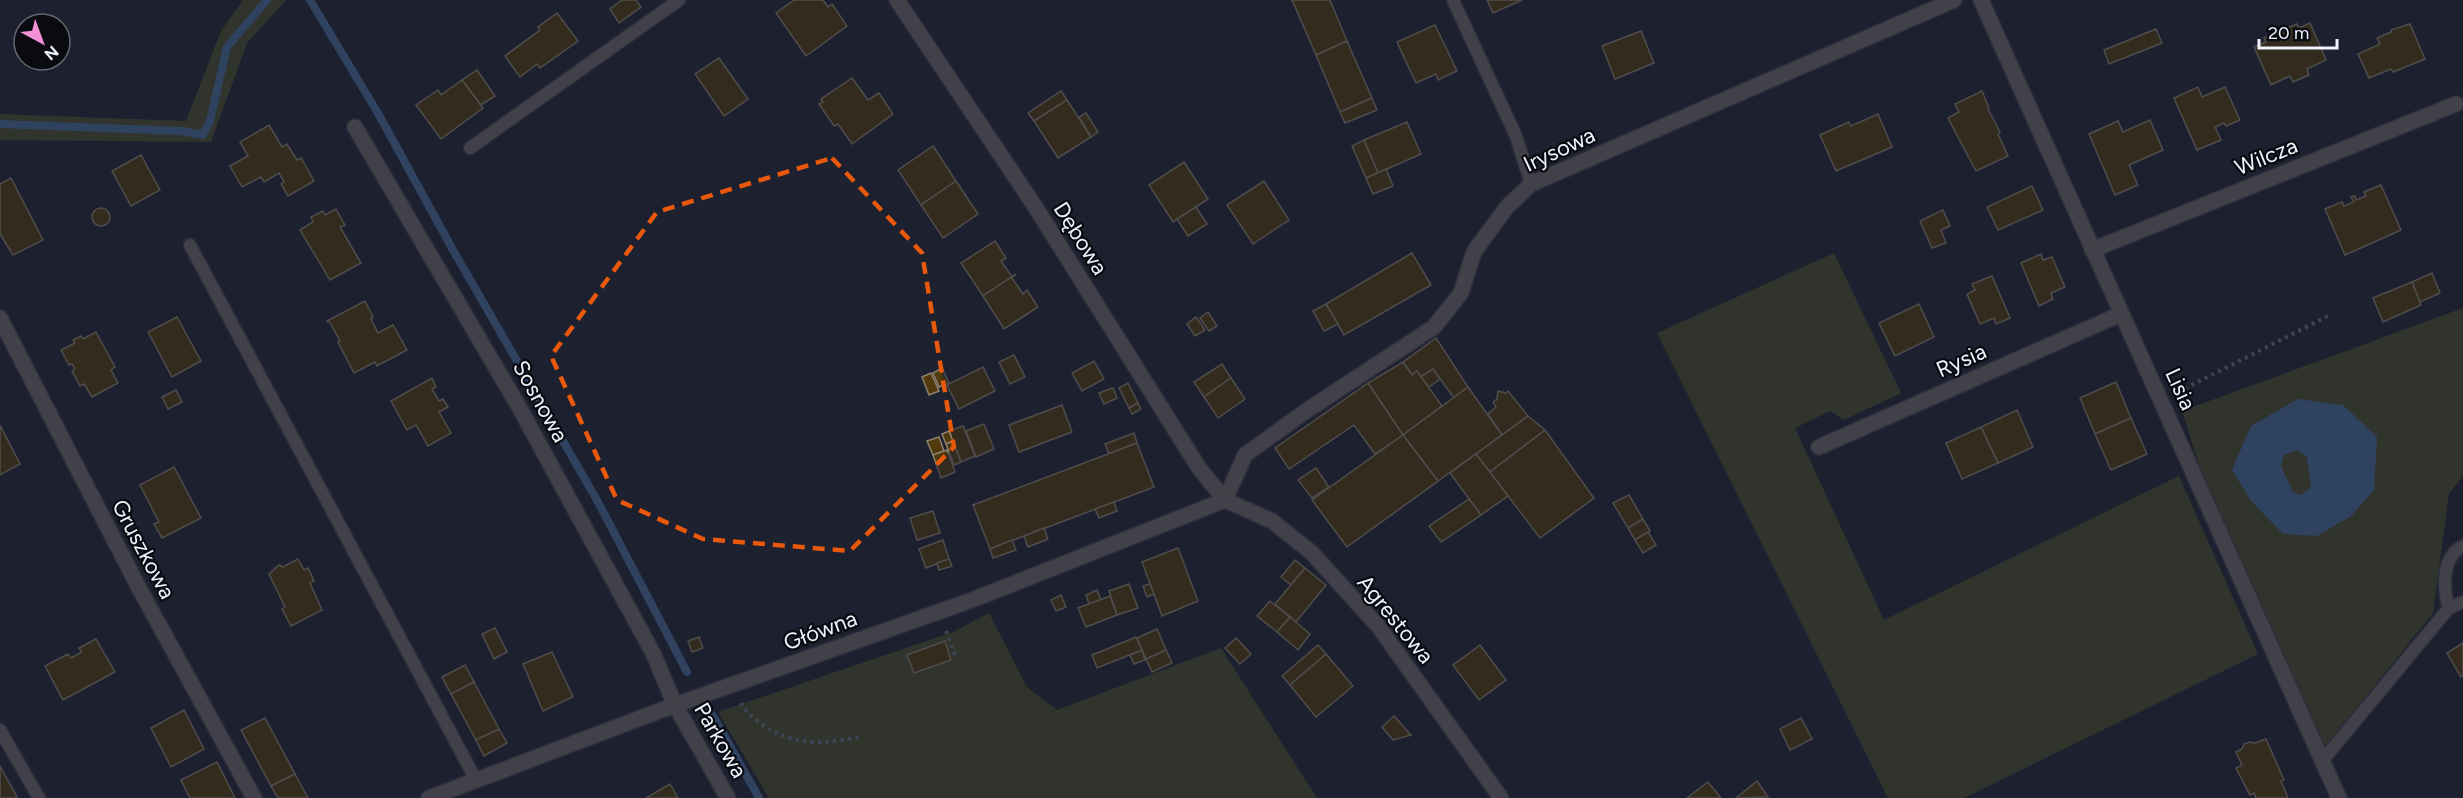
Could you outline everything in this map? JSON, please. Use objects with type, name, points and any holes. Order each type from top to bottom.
[{"type":"street","name":"Dębowa","points":[[897,0],[1036,208],[1199,468],[1225,500]]},
{"type":"street","name":"Irysowa","points":[[1225,500],[1245,455],[1305,411],[1434,327],[1461,293],[1474,252],[1506,208],[1531,184],[1954,0]]},
{"type":"street","name":"Lisia","points":[[1981,0],[2339,798]]},
{"type":"street","name":"Wilcza","points":[[2092,250],[2456,104]]},
{"type":"street","name":"Sosnowa","points":[[355,127],[519,407],[653,653],[675,705]]},
{"type":"street","name":"Rysia","points":[[1819,447],[2121,314]]},
{"type":"street","name":"Gruszkowa","points":[[0,318],[139,588],[254,798]]},
{"type":"street","name":"Główna","points":[[429,798],[675,705],[972,600],[1225,500]]},
{"type":"street","name":"Agrestowa","points":[[1225,500],[1272,521],[1312,553],[1378,626],[1502,798]]},
{"type":"street","name":"Parkowa","points":[[675,705],[728,798]]},
{"type":"lane","points":[[470,148],[679,0]]},
{"type":"lane","points":[[1453,0],[1516,136],[1531,184]]},
{"type":"lane","points":[[190,245],[476,780]]},
{"type":"lane","points":[[2449,608],[2444,593],[2445,569],[2459,548],[2463,546]]},
{"type":"lane","points":[[2322,761],[2449,608],[2463,602]]},
{"type":"lane","points":[[0,730],[39,798]]},
{"type":"path","points":[[2161,400],[2332,314]]},
{"type":"path","points":[[946,631],[956,658]]},
{"type":"path","points":[[739,700],[745,710],[759,722],[783,735],[812,742],[859,738]]},
{"type":"highlighted area","points":[[832,158],[922,253],[954,447],[850,551],[703,539],[617,500],[551,356],[657,212]]},
{"type":"green space","points":[[243,0],[286,0],[247,43],[211,142],[0,140],[0,114],[186,121],[221,31]]},
{"type":"green space","points":[[1834,253],[1901,393],[1844,420],[1830,411],[1795,428],[1884,620],[2179,476],[2258,654],[1964,798],[1888,798],[1657,333]]},
{"type":"green space","points":[[2463,308],[2463,476],[2449,494],[2433,613],[2325,748],[2199,465],[2182,411]]},
{"type":"green space","points":[[989,613],[1027,687],[1057,710],[1221,648],[1317,798],[769,798],[718,712],[953,632]]},
{"type":"water","points":[[2298,399],[2343,405],[2377,437],[2374,490],[2351,516],[2317,536],[2283,534],[2251,501],[2232,470],[2251,426]],"holes":[[[2297,450],[2307,457],[2311,487],[2301,495],[2293,492],[2281,466],[2284,455]]]},
{"type":"building","points":[[622,0],[636,0],[641,7],[619,23],[610,9]]},
{"type":"building","points":[[794,0],[823,0],[828,7],[832,4],[847,26],[806,56],[776,13]]},
{"type":"building","points":[[1292,0],[1330,0],[1347,41],[1316,55]]},
{"type":"building","points":[[1487,0],[1522,0],[1493,13]]},
{"type":"building","points":[[557,13],[578,41],[540,68],[537,64],[520,77],[505,56],[540,30],[538,27]]},
{"type":"building","points":[[2310,23],[2326,60],[2307,69],[2309,75],[2293,82],[2290,76],[2271,85],[2254,47],[2266,42],[2264,38],[2297,24],[2299,28]]},
{"type":"building","points":[[2410,24],[2425,59],[2393,72],[2391,69],[2369,78],[2358,54],[2380,44],[2377,38],[2391,30]]},
{"type":"building","points":[[1435,25],[1457,71],[1438,80],[1436,74],[1416,83],[1397,42]]},
{"type":"building","points":[[2156,29],[2162,43],[2109,64],[2104,50]]},
{"type":"building","points":[[1641,31],[1654,63],[1615,79],[1602,46]]},
{"type":"building","points":[[1347,41],[1372,98],[1340,112],[1316,55]]},
{"type":"building","points":[[719,58],[748,99],[724,116],[695,74]]},
{"type":"building","points":[[477,70],[495,96],[481,105],[462,80]]},
{"type":"building","points":[[852,78],[868,100],[879,93],[893,114],[852,144],[838,124],[834,126],[819,104],[823,102],[821,99]]},
{"type":"building","points":[[462,80],[483,108],[441,139],[416,105],[438,90],[441,95]]},
{"type":"building","points":[[2198,87],[2202,97],[2225,87],[2240,120],[2226,126],[2224,123],[2215,127],[2221,140],[2197,150],[2174,98]]},
{"type":"building","points":[[1061,91],[1067,100],[1034,121],[1028,113]]},
{"type":"building","points":[[1982,91],[2008,156],[1976,171],[1948,118],[1959,112],[1955,104]]},
{"type":"building","points":[[1372,98],[1377,110],[1345,123],[1340,112]]},
{"type":"building","points":[[1067,100],[1091,137],[1058,158],[1034,121]]},
{"type":"building","points":[[1086,113],[1098,132],[1091,137],[1079,117]]},
{"type":"building","points":[[1878,114],[1892,147],[1836,171],[1820,135],[1849,122],[1851,126]]},
{"type":"building","points":[[2150,120],[2163,150],[2129,165],[2138,185],[2115,195],[2089,134],[2118,121],[2123,132]]},
{"type":"building","points":[[1407,122],[1421,154],[1378,173],[1364,140]]},
{"type":"building","points":[[269,125],[282,147],[287,144],[297,160],[301,158],[314,181],[288,196],[281,184],[284,182],[279,173],[264,182],[261,177],[242,187],[230,166],[248,156],[240,142]]},
{"type":"building","points":[[1364,140],[1378,173],[1366,178],[1352,146]]},
{"type":"building","points":[[933,146],[956,181],[921,205],[898,170]]},
{"type":"building","points":[[141,155],[160,190],[131,206],[112,171]]},
{"type":"building","points":[[1184,162],[1208,199],[1173,222],[1149,185]]},
{"type":"building","points":[[1386,169],[1393,186],[1373,194],[1366,178]]},
{"type":"building","points":[[11,178],[43,240],[13,255],[0,234],[0,184]]},
{"type":"building","points":[[956,181],[978,214],[943,238],[921,205]]},
{"type":"building","points":[[1264,181],[1289,220],[1253,244],[1227,205]]},
{"type":"building","points":[[2381,185],[2401,230],[2345,255],[2325,209],[2342,202],[2344,206],[2354,202],[2351,197],[2355,196],[2356,200],[2366,196],[2364,192]]},
{"type":"building","points":[[2032,186],[2043,210],[1998,230],[1987,207]]},
{"type":"building","points":[[1196,207],[1207,224],[1188,236],[1177,219]]},
{"type":"building","points":[[101,208],[107,211],[110,217],[107,223],[101,226],[95,223],[92,217],[95,211]]},
{"type":"building","points":[[336,209],[345,225],[340,227],[361,263],[330,280],[300,230],[313,222],[311,217],[323,211],[325,215]]},
{"type":"building","points":[[1943,210],[1950,226],[1941,230],[1946,243],[1932,248],[1920,221]]},
{"type":"building","points":[[995,241],[1006,258],[1001,261],[1012,277],[983,296],[961,263]]},
{"type":"building","points":[[1412,253],[1431,285],[1344,335],[1326,304]]},
{"type":"building","points":[[2041,254],[2043,260],[2052,257],[2065,287],[2051,293],[2053,299],[2039,306],[2021,263]]},
{"type":"building","points":[[2432,273],[2440,293],[2420,302],[2412,282]]},
{"type":"building","points":[[1016,274],[1012,278],[1023,294],[1027,290],[1038,307],[1004,329],[983,296]]},
{"type":"building","points":[[1992,276],[2010,318],[1996,324],[1994,318],[1980,324],[1967,294],[1975,290],[1972,284]]},
{"type":"building","points":[[2412,282],[2421,305],[2383,322],[2373,298]]},
{"type":"building","points":[[365,301],[378,333],[393,325],[407,350],[377,366],[375,362],[354,373],[338,342],[340,341],[327,321]]},
{"type":"building","points":[[1326,304],[1338,324],[1324,331],[1313,311]]},
{"type":"building","points":[[1919,304],[1934,337],[1895,356],[1879,323]]},
{"type":"building","points":[[1208,312],[1217,326],[1209,331],[1200,318]]},
{"type":"building","points":[[177,317],[201,361],[172,377],[148,332]]},
{"type":"building","points":[[1196,317],[1205,330],[1195,336],[1187,324]]},
{"type":"building","points":[[96,332],[115,367],[111,370],[118,383],[92,397],[84,384],[80,386],[72,371],[75,369],[72,364],[69,365],[61,350],[75,343],[73,340],[81,336],[83,339]]},
{"type":"building","points":[[1436,338],[1468,387],[1454,398],[1433,369],[1421,377],[1417,371],[1412,375],[1403,362]]},
{"type":"building","points":[[1014,355],[1025,377],[1010,384],[999,362]]},
{"type":"building","points":[[1094,361],[1104,379],[1082,391],[1072,373]]},
{"type":"building","points":[[1403,362],[1412,375],[1417,371],[1442,406],[1403,435],[1368,383]]},
{"type":"building","points":[[1222,364],[1231,378],[1204,397],[1194,382]]},
{"type":"building","points":[[983,367],[995,391],[959,409],[947,385]]},
{"type":"building","points":[[942,368],[949,383],[939,387],[933,373]]},
{"type":"building","points":[[1433,369],[1440,379],[1429,387],[1421,377]]},
{"type":"building","points":[[931,373],[939,391],[929,395],[922,377]]},
{"type":"building","points":[[432,378],[436,387],[432,389],[439,401],[443,399],[448,407],[439,412],[451,433],[428,446],[416,425],[407,430],[391,401]]},
{"type":"building","points":[[1231,378],[1245,399],[1218,418],[1204,397]]},
{"type":"building","points":[[2116,382],[2131,418],[2095,434],[2080,398]]},
{"type":"building","points":[[1128,383],[1138,403],[1129,408],[1119,388]]},
{"type":"building","points":[[1368,383],[1403,435],[1375,454],[1354,425],[1289,469],[1275,448]]},
{"type":"building","points":[[1468,387],[1502,435],[1438,481],[1403,435]]},
{"type":"building","points":[[1113,388],[1117,398],[1104,404],[1099,393]]},
{"type":"building","points":[[176,390],[182,402],[168,409],[162,397]]},
{"type":"building","points":[[1498,391],[1506,393],[1508,391],[1528,416],[1502,435],[1488,414],[1496,407],[1493,402],[1497,399]]},
{"type":"building","points":[[1138,403],[1141,409],[1132,414],[1129,408]]},
{"type":"building","points":[[1062,405],[1072,432],[1019,452],[1009,425]]},
{"type":"building","points":[[2017,410],[2033,447],[1998,463],[1981,427]]},
{"type":"building","points":[[1528,416],[1545,430],[1490,472],[1476,454]]},
{"type":"building","points":[[2131,418],[2147,454],[2111,470],[2095,434]]},
{"type":"building","points":[[984,424],[994,449],[976,457],[966,431]]},
{"type":"building","points":[[0,425],[20,464],[0,475]]},
{"type":"building","points":[[963,426],[975,456],[961,462],[949,431]]},
{"type":"building","points":[[1981,427],[1998,463],[1962,479],[1946,443]]},
{"type":"building","points":[[1545,430],[1594,498],[1540,538],[1490,472]]},
{"type":"building","points":[[949,431],[953,441],[946,444],[942,434]]},
{"type":"building","points":[[1134,433],[1137,443],[1109,454],[1105,444]]},
{"type":"building","points":[[1403,435],[1438,481],[1347,547],[1312,500]]},
{"type":"building","points":[[939,437],[944,451],[933,455],[927,441]]},
{"type":"building","points":[[953,441],[961,462],[954,465],[946,444]]},
{"type":"building","points":[[1137,443],[1154,487],[990,549],[973,505]]},
{"type":"building","points":[[947,450],[955,472],[941,478],[933,455]]},
{"type":"building","points":[[1476,454],[1508,496],[1481,515],[1450,473]]},
{"type":"building","points":[[174,467],[201,518],[162,538],[154,524],[159,522],[140,485]]},
{"type":"building","points":[[1316,468],[1329,487],[1312,498],[1298,480]]},
{"type":"building","points":[[1629,495],[1643,519],[1628,528],[1613,503]]},
{"type":"building","points":[[1469,499],[1481,515],[1441,542],[1429,526]]},
{"type":"building","points":[[1114,502],[1117,511],[1099,518],[1095,509]]},
{"type":"building","points":[[933,511],[940,533],[917,540],[910,518]]},
{"type":"building","points":[[1643,519],[1650,531],[1635,540],[1628,528]]},
{"type":"building","points":[[1044,528],[1048,539],[1028,547],[1024,536]]},
{"type":"building","points":[[1648,532],[1656,545],[1643,553],[1635,540]]},
{"type":"building","points":[[943,540],[949,559],[926,568],[919,549]]},
{"type":"building","points":[[1012,540],[1016,550],[993,558],[990,549]]},
{"type":"building","points":[[1178,548],[1198,601],[1162,616],[1142,562]]},
{"type":"building","points":[[298,559],[304,570],[308,568],[314,581],[310,583],[322,610],[291,626],[282,609],[285,607],[269,574],[279,565],[283,567]]},
{"type":"building","points":[[949,559],[952,566],[939,570],[937,563]]},
{"type":"building","points":[[1295,560],[1305,568],[1291,585],[1281,577]]},
{"type":"building","points":[[1305,568],[1326,585],[1296,622],[1275,604]]},
{"type":"building","points":[[1129,584],[1138,608],[1117,615],[1109,591]]},
{"type":"building","points":[[1150,584],[1154,594],[1147,597],[1143,586]]},
{"type":"building","points":[[1097,590],[1101,600],[1089,604],[1086,595]]},
{"type":"building","points":[[1061,595],[1066,607],[1056,611],[1051,600]]},
{"type":"building","points":[[1110,596],[1117,615],[1086,627],[1078,608]]},
{"type":"building","points":[[1270,601],[1290,617],[1277,632],[1257,616]]},
{"type":"building","points":[[1290,617],[1310,634],[1298,650],[1277,632]]},
{"type":"building","points":[[495,628],[507,652],[494,659],[482,634]]},
{"type":"building","points":[[1157,629],[1166,650],[1146,659],[1137,638]]},
{"type":"building","points":[[699,637],[703,648],[692,652],[688,641]]},
{"type":"building","points":[[1136,637],[1142,650],[1097,668],[1092,655]]},
{"type":"building","points":[[1236,638],[1251,654],[1240,664],[1225,648]]},
{"type":"building","points":[[96,639],[115,672],[63,700],[45,666],[68,654],[71,658],[82,652],[79,648]]},
{"type":"building","points":[[945,641],[951,660],[914,673],[907,655]]},
{"type":"building","points":[[2463,643],[2463,676],[2461,677],[2447,653]]},
{"type":"building","points":[[1318,645],[1326,654],[1290,685],[1282,676]]},
{"type":"building","points":[[1480,645],[1506,680],[1479,700],[1453,665]]},
{"type":"building","points":[[1142,650],[1145,660],[1134,664],[1130,655]]},
{"type":"building","points":[[1166,650],[1172,663],[1152,672],[1146,659]]},
{"type":"building","points":[[552,652],[573,697],[543,711],[523,664]]},
{"type":"building","points":[[1326,654],[1353,686],[1316,717],[1290,685]]},
{"type":"building","points":[[465,665],[474,682],[451,694],[442,677]]},
{"type":"building","points":[[474,682],[499,729],[476,740],[451,694]]},
{"type":"building","points":[[184,710],[204,749],[171,767],[151,728]]},
{"type":"building","points":[[1394,716],[1411,735],[1393,740],[1382,727]]},
{"type":"building","points":[[265,718],[295,774],[271,786],[241,730]]},
{"type":"building","points":[[1801,718],[1812,739],[1790,750],[1780,729]]},
{"type":"building","points":[[499,729],[507,743],[484,756],[476,740]]},
{"type":"building","points":[[2266,739],[2284,780],[2281,781],[2288,798],[2256,798],[2254,793],[2250,795],[2236,768],[2242,765],[2236,752],[2242,749],[2244,744]]},
{"type":"building","points":[[217,762],[235,798],[190,798],[181,780]]},
{"type":"building","points":[[0,766],[17,797],[0,798]]},
{"type":"building","points":[[295,774],[308,798],[278,798],[271,786]]},
{"type":"building","points":[[1757,781],[1768,797],[1736,798]]},
{"type":"building","points":[[1708,782],[1721,798],[1687,798]]},
{"type":"building","points":[[670,784],[678,798],[646,798]]},
{"type":"waterway","points":[[0,124],[181,131],[203,135],[210,121],[227,47],[267,0]]},
{"type":"waterway","points":[[310,0],[379,115],[453,250],[598,502],[687,672]]},
{"type":"waterway","points":[[705,706],[715,719],[759,798]]}]
